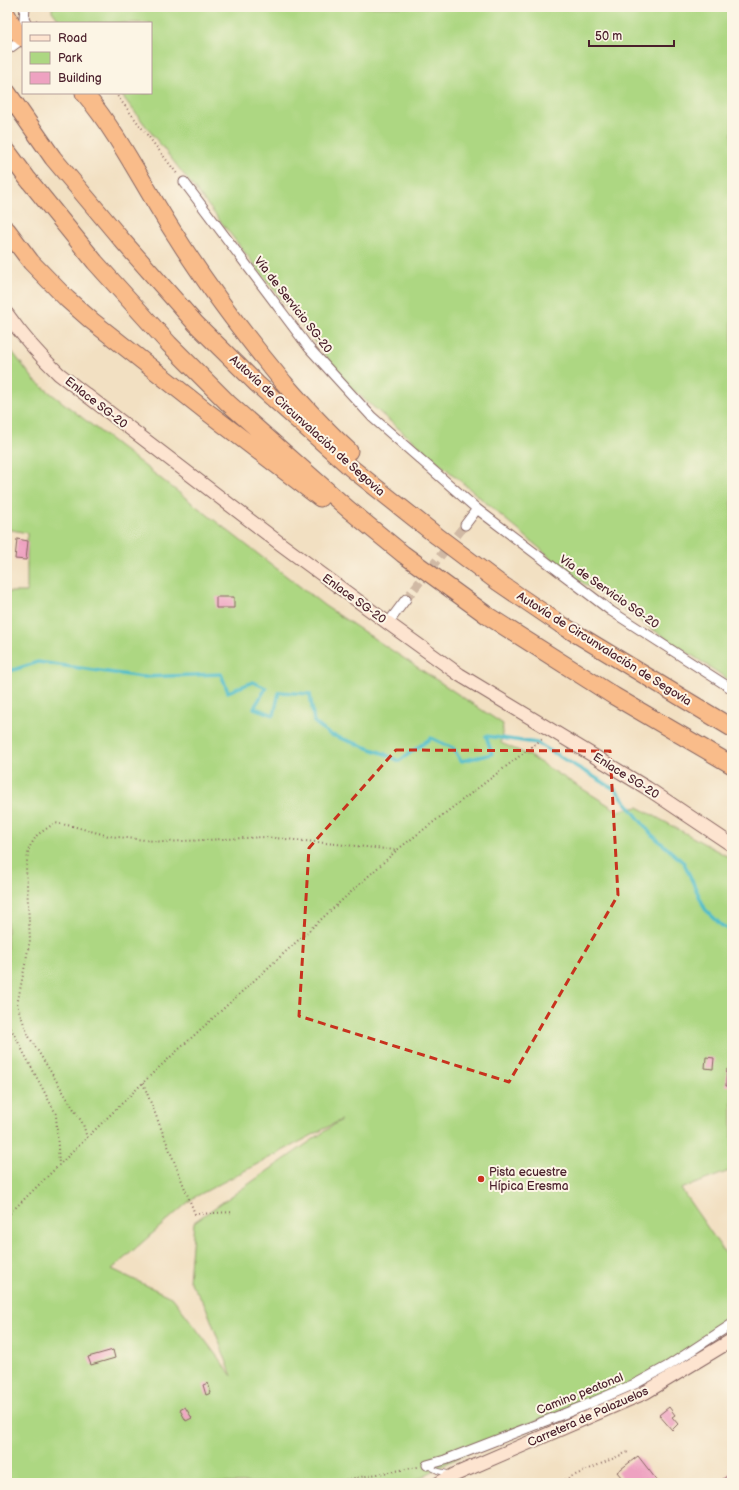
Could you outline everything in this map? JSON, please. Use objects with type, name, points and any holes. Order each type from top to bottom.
[{"type":"highway","points":[[7,14],[21,40]]},
{"type":"highway","name":"Autovía de Circunvalación de Segovia","points":[[7,92],[53,158],[120,240],[196,324],[256,384],[339,458],[436,536],[498,582],[560,624],[732,728]]},
{"type":"highway","points":[[85,94],[129,158],[175,236],[254,347],[299,400],[337,440],[400,496],[436,536]]},
{"type":"highway","points":[[7,151],[95,262],[185,360],[228,404],[348,509],[403,554]]},
{"type":"highway","points":[[7,230],[31,262],[92,322],[311,492],[403,554],[488,616],[548,655],[614,696],[732,764]]},
{"type":"street","points":[[25,7],[24,19],[26,22]]},
{"type":"street","points":[[7,50],[21,40]]},
{"type":"street","name":"Vía de Servicio SG-20","points":[[184,182],[309,348],[372,417],[477,509],[610,611],[732,689]]},
{"type":"street","name":"Enlace SG-20","points":[[7,314],[37,354],[59,374],[282,545],[388,623],[460,675],[647,788],[732,845]]},
{"type":"street","points":[[465,525],[477,509]]},
{"type":"street","points":[[388,623],[406,599]]},
{"type":"street","name":"Camino peatonal","points":[[427,1465],[452,1457],[584,1406],[636,1384],[668,1366],[732,1324]]},
{"type":"street","name":"Carretera de Palazuelos","points":[[439,1483],[454,1475],[639,1395],[663,1383],[732,1340]]},
{"type":"lane","points":[[427,1465],[438,1471],[454,1475]]},
{"type":"path","points":[[116,94],[184,182]]},
{"type":"path","points":[[7,1216],[143,1083],[397,850],[553,731]]},
{"type":"path","points":[[87,1138],[83,1124],[28,1035],[17,1005],[30,940],[26,867],[29,848],[36,834],[55,823],[109,836],[163,842],[265,837],[397,850]]},
{"type":"path","points":[[7,1021],[56,1114],[59,1165]]},
{"type":"path","points":[[143,1083],[195,1214],[234,1212]]},
{"type":"path","points":[[556,1483],[628,1452]]},
{"type":"path","points":[[326,1483],[427,1465]]},
{"type":"highlighted area","points":[[396,750],[610,751],[618,895],[509,1082],[299,1016],[309,848]]},
{"type":"green space","points":[[52,7],[732,7],[732,682],[571,575],[351,388],[121,94],[152,94],[152,22],[60,22],[52,11]]},
{"type":"green space","points":[[7,345],[35,381],[325,606],[503,724],[501,743],[528,755],[618,811],[638,807],[732,859],[732,1170],[681,1189],[732,1263],[732,1323],[637,1383],[503,1434],[410,1483],[7,1483],[7,592],[27,592],[27,533],[7,529]],"holes":[[[341,1120],[194,1222],[189,1280],[206,1307],[232,1376],[173,1298],[112,1269],[193,1198]]]},
{"type":"building","points":[[17,539],[28,541],[26,560],[15,559]]},
{"type":"building","points":[[216,597],[234,597],[234,608],[216,608]]},
{"type":"building","points":[[706,1057],[714,1058],[713,1069],[705,1068]]},
{"type":"building","points":[[727,1069],[732,1069],[732,1086],[726,1086]]},
{"type":"building","points":[[113,1350],[115,1358],[91,1365],[88,1357]]},
{"type":"building","points":[[208,1383],[211,1393],[206,1395],[203,1385]]},
{"type":"building","points":[[185,1407],[192,1418],[186,1421],[180,1410]]},
{"type":"building","points":[[669,1407],[675,1415],[672,1417],[678,1424],[672,1430],[659,1415]]},
{"type":"building","points":[[638,1456],[659,1483],[626,1483],[617,1472]]},
{"type":"building","points":[[732,1472],[732,1483],[718,1483]]},
{"type":"waterway","points":[[7,672],[38,662],[142,677],[221,674],[228,692],[253,682],[266,688],[254,708],[274,715],[279,692],[310,694],[314,722],[329,734],[385,754],[399,761],[431,738],[453,748],[461,761],[492,754],[486,736],[537,743],[616,790],[651,834],[684,863],[705,909],[721,925],[732,931]]},
{"type":"tunnel","points":[[406,599],[465,525]]},
{"type":"place","name":"Pista ecuestre Hípica Eresma","points":[[481,1179]]}]
